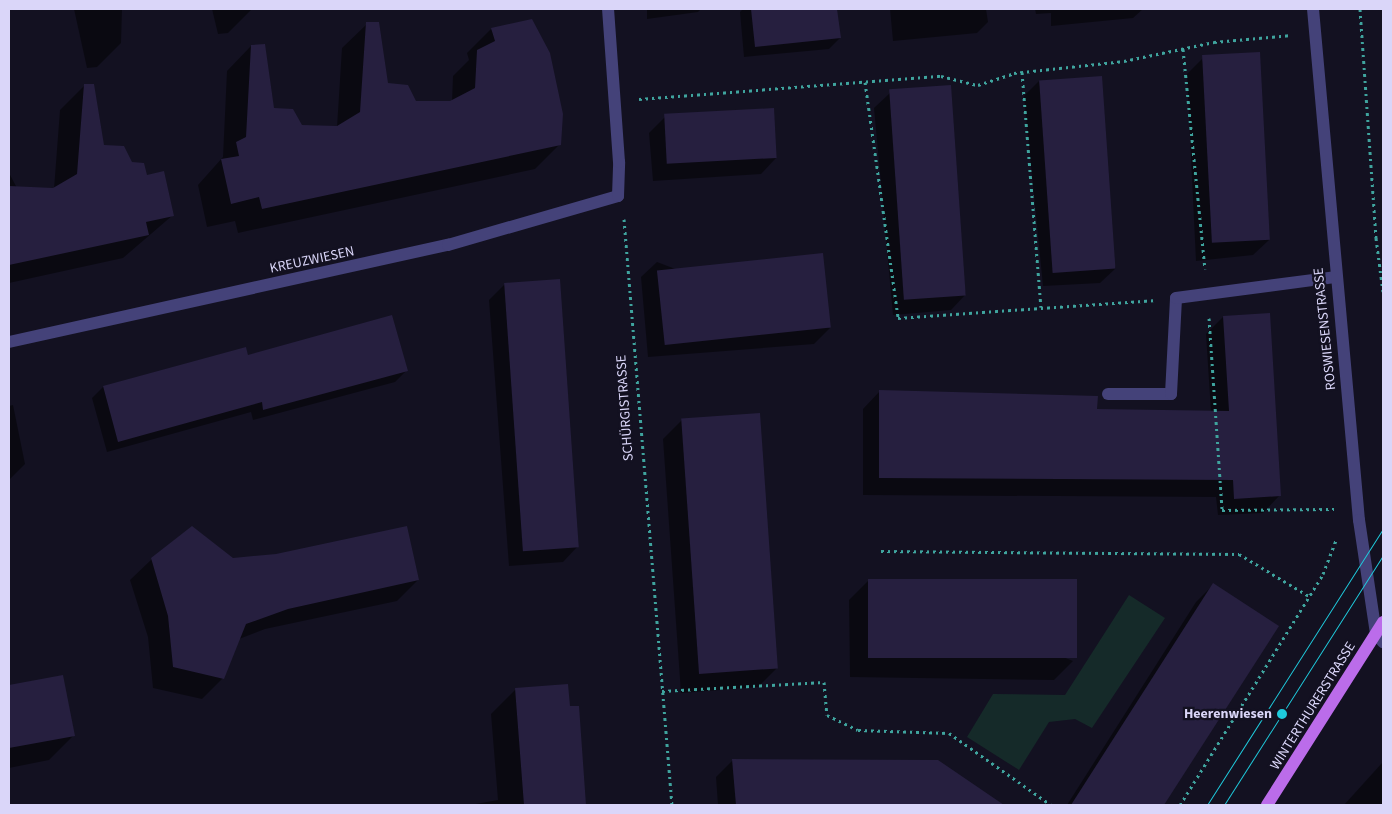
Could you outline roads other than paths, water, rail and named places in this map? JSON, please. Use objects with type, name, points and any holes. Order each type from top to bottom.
[{"type":"main road","name":"WINTERTHURERSTRASSE","points":[[1268,805],[1379,638],[1383,622]]},
{"type":"street","name":"KREUZWIESEN","points":[[9,342],[448,245],[618,196],[619,162],[608,9]]},
{"type":"street","name":"ROSWIESENSTRASSE","points":[[1313,9],[1335,277],[1359,520],[1379,638]]},
{"type":"street","points":[[1108,394],[1171,394],[1176,298],[1207,292],[1335,277]]},
{"type":"tram line","points":[[1207,805],[1383,529]]},
{"type":"tram line","points":[[1224,805],[1383,555]]},
{"type":"place","name":"Heerenwiesen","points":[[1282,714]]}]
